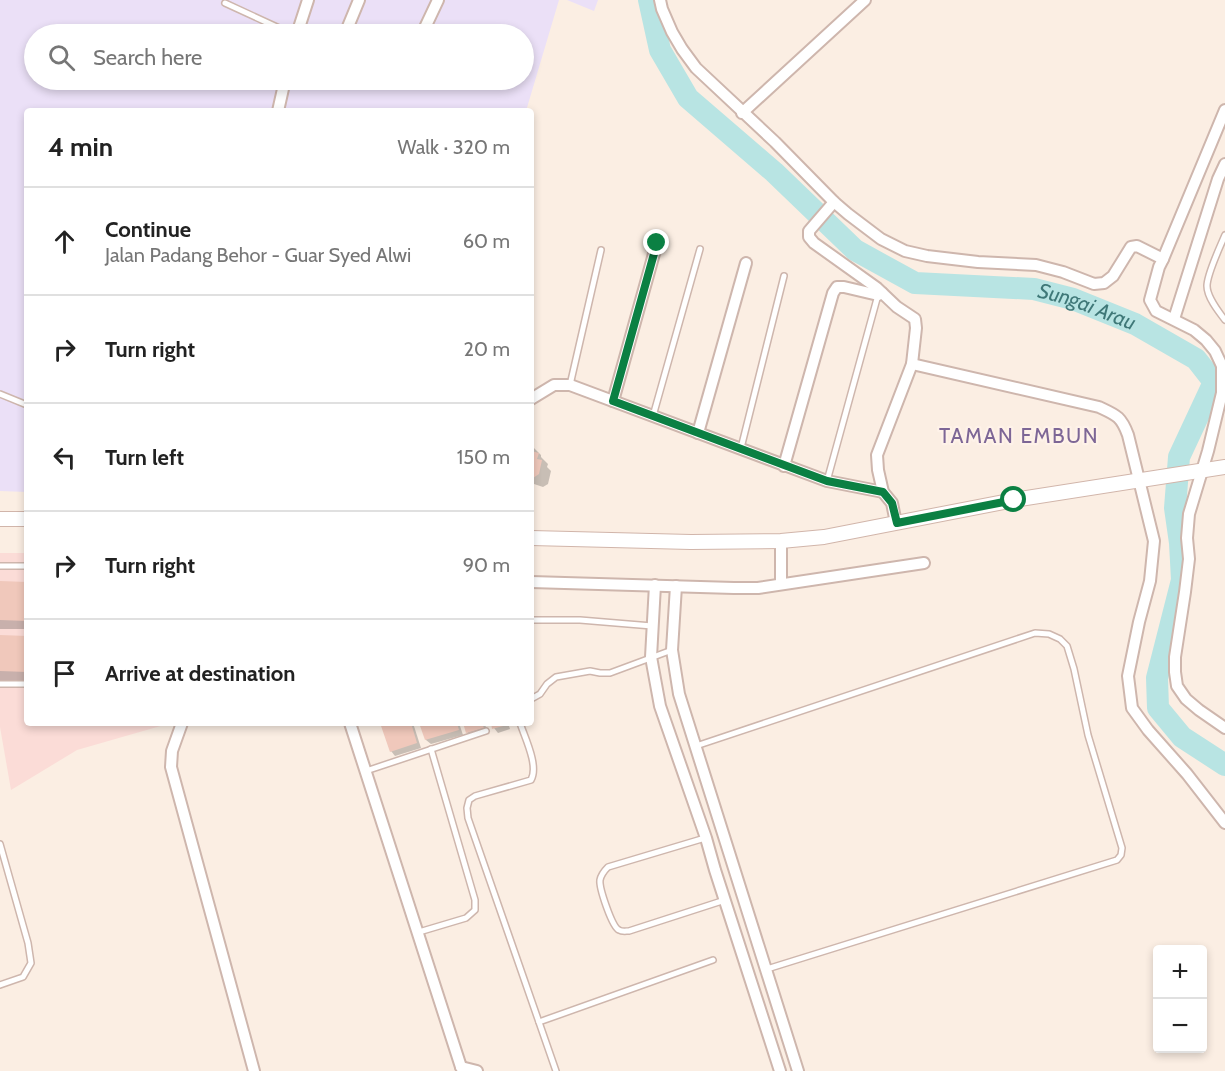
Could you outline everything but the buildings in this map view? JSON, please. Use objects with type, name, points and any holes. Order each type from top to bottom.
[{"type":"main road","points":[[534,538],[692,542],[781,541],[824,537],[1014,500],[1225,467]]},
{"type":"main road","points":[[0,519],[24,519]]},
{"type":"street","points":[[300,24],[308,0]]},
{"type":"street","points":[[349,24],[359,0]]},
{"type":"street","points":[[427,24],[438,0]]},
{"type":"street","points":[[660,0],[681,49],[696,68],[774,142],[831,204],[881,239],[905,251],[927,256],[1036,265],[1094,284],[1104,283],[1113,276],[1131,247],[1137,246],[1162,259]]},
{"type":"street","points":[[742,113],[864,0]]},
{"type":"street","points":[[279,108],[283,90]]},
{"type":"street","points":[[1225,110],[1158,267],[1150,300],[1156,311],[1194,330],[1206,340],[1215,351],[1222,366],[1222,393],[1199,471],[1190,514],[1187,538],[1189,560],[1174,657],[1178,686],[1186,699],[1225,728]]},
{"type":"street","points":[[1174,319],[1222,181],[1225,164]]},
{"type":"street","points":[[831,204],[809,231],[809,237],[915,319],[912,364],[877,455],[883,492],[892,503],[897,523]]},
{"type":"street","points":[[613,401],[657,243]]},
{"type":"street","points":[[698,433],[746,262]]},
{"type":"street","points":[[784,466],[832,293],[837,287],[844,287],[880,294]]},
{"type":"street","points":[[912,364],[1099,407],[1122,420],[1141,481],[1154,541],[1150,581],[1128,676],[1132,708],[1225,823]]},
{"type":"street","points":[[534,397],[554,385],[570,385],[827,481],[883,492]]},
{"type":"street","points":[[781,541],[781,584]]},
{"type":"street","points":[[534,582],[758,588],[924,563]]},
{"type":"street","points":[[655,585],[651,657],[660,706],[706,838],[780,1071]]},
{"type":"street","points":[[676,586],[672,650],[679,694],[798,1071]]},
{"type":"street","points":[[181,726],[172,751],[171,767],[252,1070]]},
{"type":"street","points":[[351,726],[419,932],[457,1069],[477,1071]]},
{"type":"lane","points":[[225,3],[270,24]]},
{"type":"lane","points":[[1225,235],[1207,287],[1209,295],[1225,320]]},
{"type":"lane","points":[[653,416],[700,249]]},
{"type":"lane","points":[[570,385],[601,250]]},
{"type":"lane","points":[[741,448],[784,276]]},
{"type":"lane","points":[[827,481],[880,294]]},
{"type":"lane","points":[[0,394],[24,404]]},
{"type":"lane","points":[[0,566],[24,566]]},
{"type":"lane","points":[[534,620],[580,620],[653,626]]},
{"type":"lane","points":[[694,746],[1035,633],[1049,634],[1067,646],[1088,735],[1122,848],[1117,860],[765,969]]},
{"type":"lane","points":[[534,697],[556,677],[590,671],[610,673],[672,650]]},
{"type":"lane","points":[[0,684],[24,684]]},
{"type":"lane","points":[[521,726],[534,764],[535,774],[531,780],[475,796],[469,800],[468,818],[556,1071]]},
{"type":"lane","points":[[366,771],[486,731]]},
{"type":"lane","points":[[419,932],[466,918],[475,910],[475,900],[431,749]]},
{"type":"lane","points":[[706,838],[608,867],[600,879],[601,889],[614,926],[619,930],[629,932],[725,900]]},
{"type":"lane","points":[[0,844],[32,963],[23,977],[0,985]]},
{"type":"lane","points":[[539,1022],[713,960]]},
{"type":"shaded area","points":[[0,0],[559,0],[534,84],[534,24],[24,24],[24,90],[532,90],[527,108],[24,108],[24,492],[0,491]]},
{"type":"shaded area","points":[[567,0],[598,0],[594,11]]},
{"type":"shaded area","points":[[0,553],[24,553],[24,726],[161,726],[77,750],[11,790],[0,727]]},
{"type":"waterway","name":"Sungai Arau","points":[[649,0],[660,50],[688,98],[774,172],[855,250],[915,283],[1034,289],[1073,299],[1135,324],[1196,359],[1214,382],[1179,457],[1175,508],[1182,580],[1157,678],[1158,708],[1182,737],[1225,765]]},
{"type":"district","name":"TAMAN EMBUN","points":[[1019,436]]},
{"type":"route","points":[[657,243],[613,401],[827,481],[883,492],[892,503],[897,523],[1014,500]]}]
